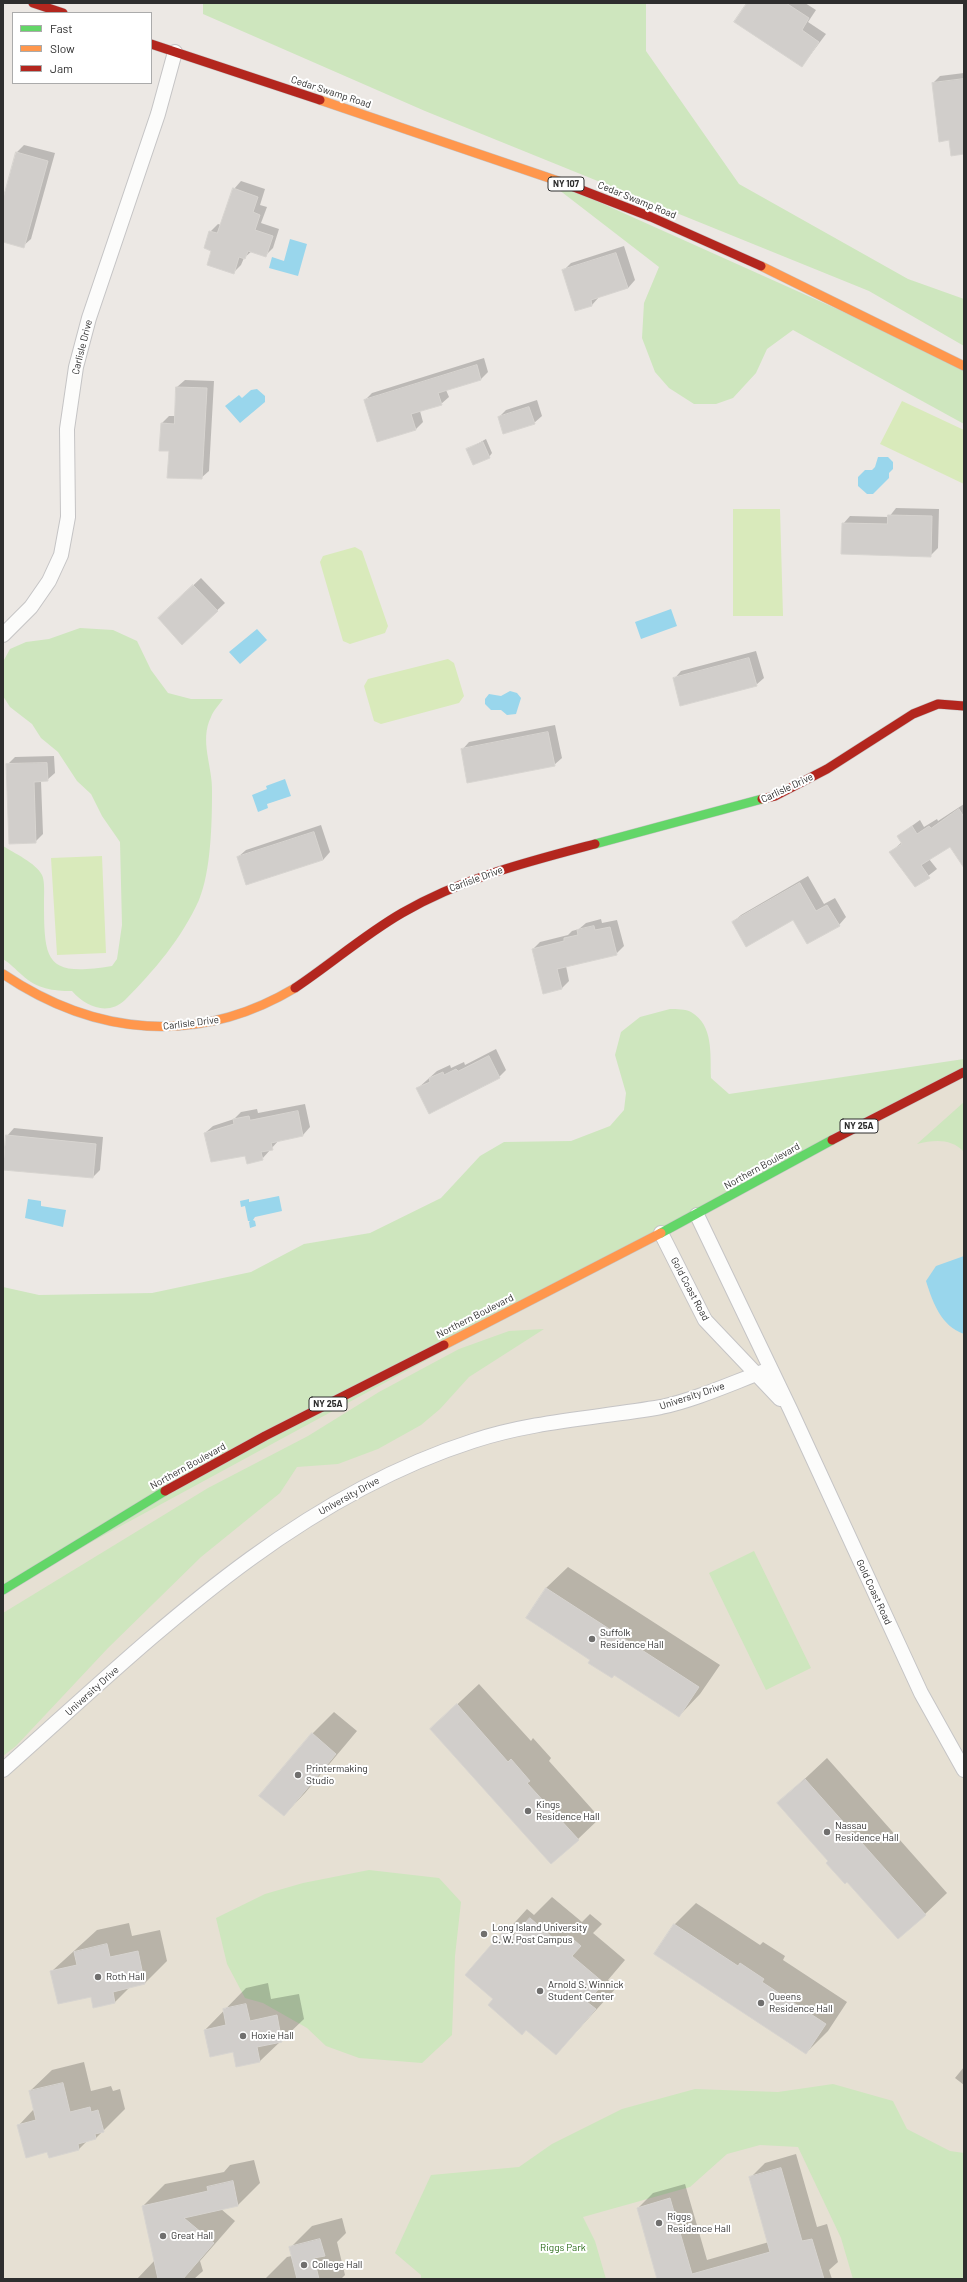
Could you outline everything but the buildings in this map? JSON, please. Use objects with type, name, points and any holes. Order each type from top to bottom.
[{"type":"main road","points":[[33,3],[59,12]]},
{"type":"main road","name":"Cedar Swamp Road","points":[[152,44],[454,145],[604,198],[691,233],[964,366]]},
{"type":"main road","name":"Carlisle Drive","points":[[3,974],[49,1002],[91,1018],[127,1026],[173,1027],[231,1018],[280,997],[400,914],[447,889],[495,871],[775,796],[827,769],[917,712],[938,704],[964,706]]},
{"type":"main road","name":"Northern Boulevard","points":[[3,1590],[160,1494],[258,1439],[697,1215],[810,1152],[964,1072]]},
{"type":"street","name":"Carlisle Drive","points":[[3,635],[35,600],[49,581],[61,555],[68,517],[67,429],[76,367],[89,318],[158,114],[175,52]]},
{"type":"street","name":"Gold Coast Road","points":[[697,1215],[791,1411],[921,1693],[964,1770]]},
{"type":"street","name":"Gold Coast Road","points":[[661,1233],[705,1320],[791,1411]]},
{"type":"street","name":"University Drive","points":[[3,1770],[159,1631],[218,1582],[264,1547],[330,1505],[409,1464],[474,1440],[543,1425],[663,1406],[770,1369]]},
{"type":"shaded area","name":"Long Island University C. W. Post Campus","points":[[964,1072],[964,2279],[3,2279],[3,1590],[73,1546]]},
{"type":"green space","points":[[203,3],[646,3],[646,51],[739,184],[908,279],[964,299],[964,346],[869,291],[425,111],[203,14]]},
{"type":"green space","points":[[541,176],[964,366],[964,424],[793,330],[767,349],[756,373],[733,398],[716,404],[694,404],[669,388],[655,372],[642,338],[644,303],[659,267]]},
{"type":"green space","points":[[902,401],[964,430],[964,484],[880,444]]},
{"type":"green space","points":[[733,509],[780,509],[783,616],[733,616]]},
{"type":"green space","points":[[355,547],[362,551],[388,626],[385,633],[350,644],[343,641],[320,562],[323,556]]},
{"type":"green space","points":[[80,628],[113,630],[137,641],[151,670],[168,693],[191,699],[223,699],[212,715],[206,735],[207,754],[212,783],[211,832],[206,875],[199,900],[176,941],[157,966],[125,1000],[112,1008],[97,1008],[78,997],[72,991],[52,990],[39,986],[28,980],[3,959],[3,846],[30,862],[42,875],[44,884],[45,939],[48,952],[53,961],[61,966],[74,969],[90,969],[112,966],[117,959],[122,925],[120,842],[102,816],[91,794],[77,781],[58,752],[41,738],[32,724],[10,707],[3,696],[4,660],[10,649],[26,642],[49,639]]},
{"type":"green space","points":[[448,659],[454,663],[464,696],[459,703],[381,724],[374,721],[364,686],[368,679]]},
{"type":"green space","points":[[102,856],[106,953],[57,955],[51,858]]},
{"type":"green space","points":[[670,1009],[689,1011],[704,1025],[709,1041],[711,1078],[729,1094],[964,1059],[964,1072],[810,1152],[3,1590],[3,1287],[39,1295],[152,1293],[251,1272],[304,1244],[370,1233],[441,1198],[480,1156],[504,1142],[571,1141],[610,1126],[624,1110],[626,1093],[615,1055],[621,1032],[640,1017]]},
{"type":"green space","points":[[964,1102],[964,1152],[959,1147],[948,1142],[936,1141],[917,1144]]},
{"type":"green space","points":[[544,1329],[469,1377],[440,1409],[421,1425],[378,1449],[338,1464],[297,1467],[280,1493],[201,1557],[108,1648],[16,1746],[3,1756],[3,1613],[208,1488],[308,1436],[379,1392],[459,1349],[509,1331]]},
{"type":"green space","points":[[754,1551],[811,1668],[766,1690],[709,1573]]},
{"type":"green space","points":[[369,1870],[439,1878],[461,1902],[455,1956],[452,2035],[422,2063],[359,2058],[326,2046],[307,2028],[263,2003],[245,1998],[227,1964],[216,1918],[265,1894],[303,1883]]},
{"type":"green space","name":"Riggs Park","points":[[833,2084],[893,2101],[907,2129],[950,2151],[964,2153],[964,2279],[853,2279],[841,2238],[798,2147],[760,2145],[727,2154],[690,2187],[583,2217],[595,2241],[606,2279],[421,2279],[421,2275],[395,2253],[431,2175],[519,2167],[552,2144],[622,2109],[695,2089],[778,2092]]},
{"type":"water","points":[[290,239],[307,244],[298,276],[269,268],[272,257],[284,261]]},
{"type":"water","points":[[257,389],[265,396],[265,402],[240,423],[225,406],[239,395],[242,398],[251,390]]},
{"type":"water","points":[[878,457],[888,457],[893,462],[893,469],[889,473],[889,478],[873,494],[867,494],[858,486],[858,477],[865,470],[872,470],[875,467]]},
{"type":"water","points":[[671,609],[677,626],[641,639],[635,622]]},
{"type":"water","points":[[257,629],[267,640],[240,664],[229,652]]},
{"type":"water","points":[[510,691],[517,693],[521,698],[516,714],[507,715],[501,710],[491,710],[485,704],[485,699],[489,694],[501,696]]},
{"type":"water","points":[[285,779],[291,796],[267,804],[268,808],[258,812],[252,795],[267,789],[266,786]]},
{"type":"water","points":[[279,1196],[282,1211],[255,1217],[253,1220],[255,1221],[256,1226],[250,1228],[250,1221],[248,1221],[245,1206],[241,1207],[240,1201],[249,1199],[249,1202]]},
{"type":"water","points":[[28,1199],[41,1201],[41,1206],[66,1210],[63,1227],[25,1218]]},
{"type":"water","points":[[964,1256],[964,1334],[956,1330],[944,1320],[935,1305],[926,1281],[936,1266]]},
{"type":"traffic: fast","points":[[595,844],[762,799]]},
{"type":"traffic: fast","points":[[661,1233],[832,1140]]},
{"type":"traffic: fast","points":[[3,1590],[165,1491]]},
{"type":"traffic: slow","points":[[320,100],[561,182]]},
{"type":"traffic: slow","points":[[761,266],[964,366]]},
{"type":"traffic: slow","points":[[3,974],[38,995],[74,1010],[110,1021],[147,1026],[184,1025],[221,1019],[258,1007],[295,988]]},
{"type":"traffic: slow","points":[[444,1345],[661,1233]]},
{"type":"traffic: jam","points":[[33,3],[60,12]]},
{"type":"traffic: jam","points":[[152,44],[320,100]]},
{"type":"traffic: jam","points":[[561,182],[651,217],[761,266]]},
{"type":"traffic: jam","points":[[762,799],[775,796],[827,769],[913,714],[938,704],[964,706]]},
{"type":"traffic: jam","points":[[295,988],[374,931],[402,913],[425,901],[448,890],[496,872],[595,844]]},
{"type":"traffic: jam","points":[[832,1140],[964,1072]]},
{"type":"traffic: jam","points":[[165,1491],[265,1436],[444,1345]]},
{"type":"place","name":"Suffolk Residence Hall","points":[[592,1639]]},
{"type":"place","name":"Printermaking Studio","points":[[298,1775]]},
{"type":"place","name":"Kings Residence Hall","points":[[528,1811]]},
{"type":"place","name":"Nassau Residence Hall","points":[[827,1832]]},
{"type":"place","name":"Long Island University C. W. Post Campus","points":[[484,1934]]},
{"type":"place","name":"Roth Hall","points":[[98,1977]]},
{"type":"place","name":"Arnold S. Winnick Student Center","points":[[540,1991]]},
{"type":"place","name":"Queens Residence Hall","points":[[761,2003]]},
{"type":"place","name":"Hoxie Hall","points":[[243,2036]]},
{"type":"place","name":"Riggs Residence Hall","points":[[659,2223]]},
{"type":"place","name":"Great Hall","points":[[163,2236]]},
{"type":"place","name":"College Hall","points":[[304,2265]]}]
